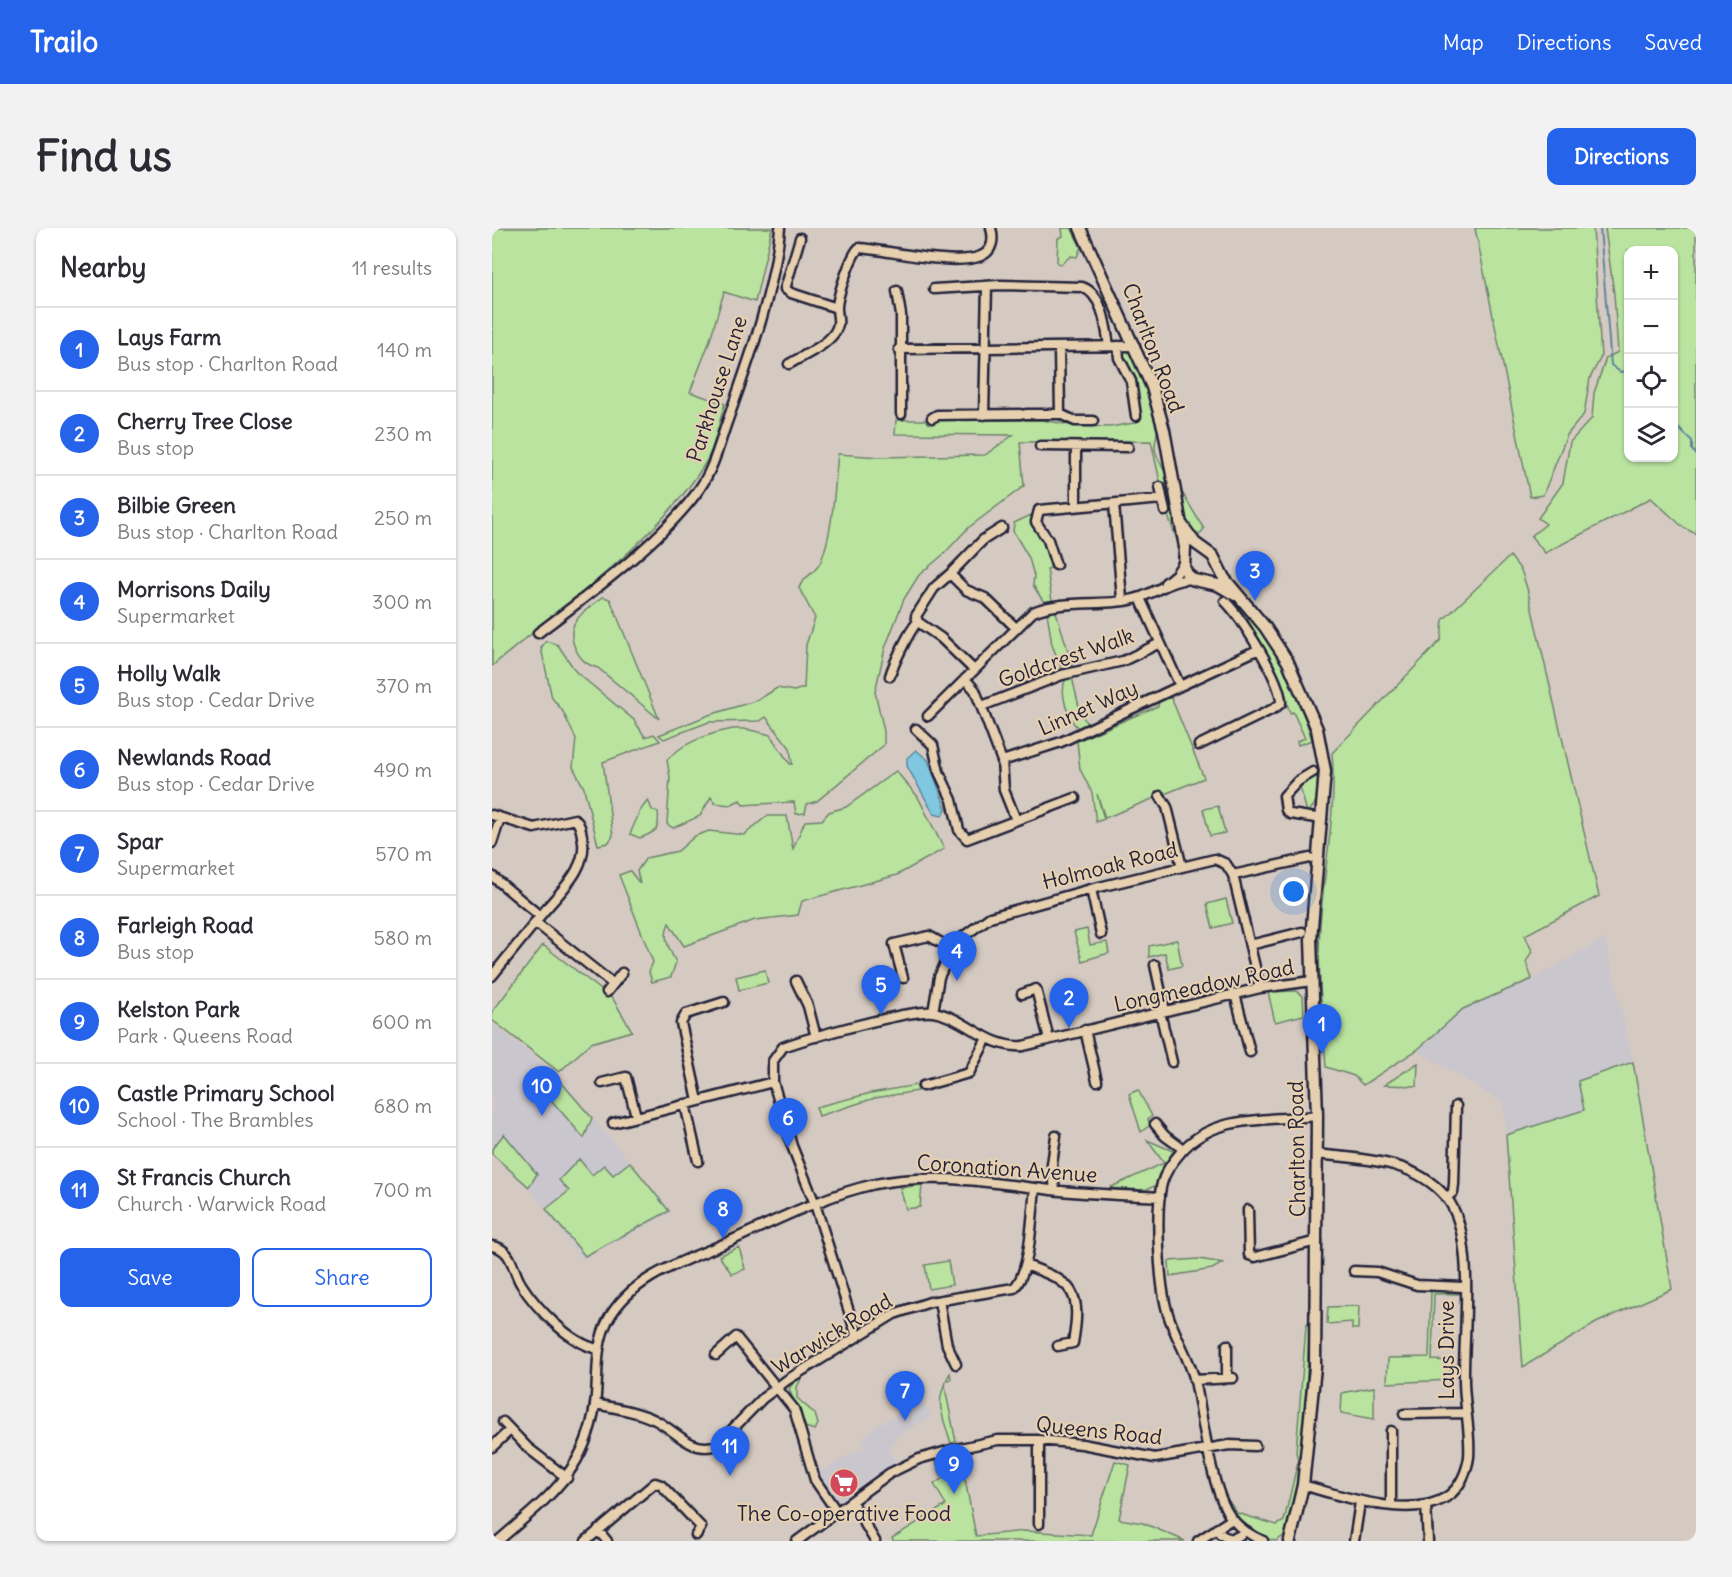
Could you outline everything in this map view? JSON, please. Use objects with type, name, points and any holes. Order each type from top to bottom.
[{"type":"street","name":"Parkhouse Lane","points":[[538,633],[652,541],[700,489],[711,470],[741,383],[769,287],[780,228]]},
{"type":"street","points":[[789,364],[830,338],[837,329],[840,317],[837,308],[847,272],[859,248],[945,258],[979,257],[986,253],[992,244],[991,228]]},
{"type":"street","name":"Charlton Road","points":[[1080,228],[1152,387],[1164,430],[1187,574],[1226,589],[1240,598]]},
{"type":"street","points":[[800,238],[785,289],[837,308]]},
{"type":"street","points":[[984,414],[987,286]]},
{"type":"street","points":[[934,289],[987,286],[1087,288],[1096,298],[1113,346],[1131,381],[1136,416]]},
{"type":"street","points":[[897,291],[901,315],[899,349],[901,414]]},
{"type":"street","points":[[899,349],[1135,346]]},
{"type":"street","points":[[1059,348],[1060,414]]},
{"type":"street","points":[[933,418],[937,415],[1060,414],[1075,421],[1093,421]]},
{"type":"street","points":[[1040,446],[1128,447]]},
{"type":"street","points":[[1076,447],[1076,506]]},
{"type":"street","points":[[1160,487],[1165,511]]},
{"type":"street","points":[[1056,565],[1048,540],[1036,522],[1037,512],[1047,508],[1162,499]]},
{"type":"street","points":[[1114,504],[1122,600]]},
{"type":"street","name":"Charlton Road","points":[[1180,522],[1194,543],[1209,552],[1216,561],[1224,578],[1265,627],[1288,662],[1317,729],[1325,771],[1312,920],[1317,1116],[1315,1377],[1303,1485],[1290,1541]]},
{"type":"street","points":[[974,670],[941,638],[918,622],[916,616],[934,588],[983,540],[1002,528]]},
{"type":"street","points":[[1157,589],[1176,574],[1193,551],[1204,549]]},
{"type":"street","points":[[928,716],[1027,617],[1043,608],[1140,598],[1180,580],[1199,580],[1215,571],[1216,561]]},
{"type":"street","points":[[950,574],[966,590],[985,598],[1016,628]]},
{"type":"street","points":[[1140,598],[1180,686]]},
{"type":"street","points":[[1199,745],[1279,706],[1281,697],[1247,626],[1224,601]]},
{"type":"street","points":[[890,676],[904,649],[909,630],[918,622]]},
{"type":"street","name":"Goldcrest Walk","points":[[982,706],[1062,675],[1123,661],[1160,643]]},
{"type":"street","name":"Linnet Way","points":[[1002,761],[1061,742],[1257,650]]},
{"type":"street","points":[[965,679],[975,690],[1002,761],[1004,790],[1016,820]]},
{"type":"street","points":[[916,729],[933,745],[939,772],[952,800],[962,835],[971,839],[982,832],[1075,798]]},
{"type":"street","points":[[1313,772],[1284,796],[1284,802],[1290,814],[1322,819]]},
{"type":"street","points":[[1160,796],[1167,807],[1182,867]]},
{"type":"street","points":[[492,843],[496,817],[534,828],[571,819],[579,823],[584,844],[583,861],[492,976]]},
{"type":"street","points":[[1260,988],[1233,875],[1310,858]]},
{"type":"street","name":"Holmoak Road","points":[[933,1012],[939,977],[952,949],[960,939],[990,916],[1091,889],[1221,860],[1233,875]]},
{"type":"street","points":[[492,876],[610,988],[622,973]]},
{"type":"street","points":[[1091,889],[1101,934]]},
{"type":"street","points":[[1250,945],[1302,933]]},
{"type":"street","points":[[903,978],[894,944],[929,936],[952,949]]},
{"type":"street","points":[[1155,965],[1172,1062]]},
{"type":"street","points":[[796,981],[808,1006],[816,1037]]},
{"type":"street","name":"Longmeadow Road","points":[[933,1012],[987,1038],[1014,1047],[1260,988],[1312,981]]},
{"type":"street","points":[[1022,994],[1036,989],[1049,1039]]},
{"type":"street","points":[[1235,994],[1250,1052]]},
{"type":"street","points":[[698,1101],[681,1023],[686,1014],[724,1002]]},
{"type":"street","points":[[857,1337],[815,1204],[794,1153],[771,1070],[778,1052],[783,1047],[908,1014],[933,1012]]},
{"type":"street","points":[[1084,1030],[1097,1081]]},
{"type":"street","points":[[923,1086],[969,1073],[987,1038]]},
{"type":"street","points":[[602,1083],[626,1077],[636,1116]]},
{"type":"street","points":[[613,1123],[773,1082]]},
{"type":"street","points":[[685,1104],[698,1161]]},
{"type":"street","points":[[1446,1198],[1453,1192],[1454,1184],[1456,1106]]},
{"type":"street","points":[[1263,1541],[1245,1531],[1232,1519],[1221,1494],[1208,1448],[1194,1380],[1171,1324],[1163,1297],[1160,1197],[1166,1173],[1182,1149],[1215,1129],[1241,1122],[1317,1116]]},
{"type":"street","points":[[1155,1124],[1165,1136],[1182,1149]]},
{"type":"street","points":[[1055,1190],[1052,1164],[1056,1136]]},
{"type":"street","name":"Lays Drive","points":[[1303,1485],[1360,1502],[1426,1505],[1450,1495],[1465,1473],[1469,1456],[1464,1287],[1466,1254],[1455,1211],[1430,1182],[1413,1171],[1372,1160],[1316,1154]]},
{"type":"street","name":"Coronation Avenue","points":[[498,1541],[567,1478],[580,1459],[595,1404],[598,1349],[602,1334],[615,1309],[640,1284],[712,1248],[815,1204],[859,1188],[924,1178],[1160,1197]]},
{"type":"street","name":"Warwick Road","points":[[595,1404],[646,1416],[693,1446],[709,1448],[717,1445],[778,1387],[894,1314],[939,1301],[1014,1288],[1021,1282],[1025,1265],[1035,1188]]},
{"type":"street","points":[[1248,1210],[1249,1255],[1255,1257],[1317,1241]]},
{"type":"street","points":[[492,1246],[505,1251],[512,1261],[521,1284],[563,1330],[576,1341],[598,1349]]},
{"type":"street","points":[[1025,1265],[1066,1282],[1077,1301],[1073,1343],[1058,1346]]},
{"type":"street","name":"Lays Drive","points":[[1354,1271],[1377,1272],[1417,1285],[1464,1287]]},
{"type":"street","points":[[939,1301],[947,1345],[956,1364]]},
{"type":"street","points":[[716,1355],[736,1337],[778,1387],[795,1412],[815,1480],[837,1512]]},
{"type":"street","points":[[1194,1380],[1230,1378],[1227,1345]]},
{"type":"street","name":"Lays Drive","points":[[1404,1414],[1420,1418],[1466,1413]]},
{"type":"street","points":[[503,1422],[567,1478]]},
{"type":"street","points":[[492,1447],[510,1430]]},
{"type":"street","points":[[1391,1431],[1391,1504]]},
{"type":"street","name":"Queens Road","points":[[797,1541],[890,1473],[919,1459],[998,1440],[1039,1440],[1082,1444],[1155,1458],[1185,1455],[1229,1445],[1255,1446]]},
{"type":"street","points":[[1039,1440],[1039,1524]]},
{"type":"street","points":[[586,1541],[655,1483],[661,1485],[701,1527],[696,1535]]},
{"type":"street","points":[[852,1502],[875,1541]]},
{"type":"street","points":[[1354,1541],[1360,1502]]},
{"type":"street","points":[[1426,1505],[1428,1541]]},
{"type":"street","points":[[1198,1541],[1232,1519]]},
{"type":"street","points":[[1216,1529],[1231,1541],[1245,1531]]},
{"type":"street","points":[[598,1530],[607,1541]]},
{"type":"shaded area","points":[[1605,938],[1633,1062],[1579,1081],[1584,1110],[1506,1135],[1503,1103],[1417,1050],[1463,1009],[1538,976]]},
{"type":"shaded area","points":[[492,1023],[559,1077],[672,1212],[582,1259],[531,1191],[492,1155]]},
{"type":"shaded area","points":[[923,1401],[931,1417],[895,1437],[897,1442],[888,1447],[896,1463],[846,1499],[838,1502],[832,1497],[817,1474],[856,1451],[866,1448],[862,1438],[878,1425]]},
{"type":"green space","points":[[492,228],[772,228],[755,302],[724,292],[709,343],[690,392],[725,404],[714,444],[704,465],[684,493],[635,547],[492,666]]},
{"type":"green space","points":[[1062,228],[1071,228],[1081,247],[1077,257],[1071,256],[1061,264],[1057,263],[1058,238],[1063,236]]},
{"type":"green space","points":[[1475,228],[1593,228],[1601,357],[1590,378],[1584,414],[1567,435],[1543,495],[1530,497]]},
{"type":"green space","points":[[1605,228],[1696,228],[1696,534],[1684,528],[1651,498],[1545,553],[1531,536],[1546,524],[1538,518],[1563,483],[1570,442],[1592,418],[1594,393],[1606,358],[1618,352],[1614,294]]},
{"type":"green space","points":[[1124,349],[1131,353],[1151,401],[1157,432],[1155,450],[1166,475],[1178,543],[1167,513],[1151,441],[1020,442],[1024,486],[968,528],[944,554],[919,575],[904,599],[885,648],[875,692],[884,731],[884,745],[817,801],[807,804],[805,813],[796,814],[794,802],[743,805],[740,800],[730,805],[715,803],[711,797],[700,816],[673,828],[667,824],[670,777],[667,760],[680,749],[697,740],[733,729],[757,731],[770,735],[792,764],[790,748],[766,717],[760,721],[709,722],[664,739],[659,735],[709,715],[758,700],[777,688],[794,691],[804,688],[806,645],[815,618],[799,588],[819,565],[825,548],[831,522],[838,454],[879,457],[985,455],[1013,435],[895,434],[896,420],[1042,420],[1076,426],[1110,427],[1134,423],[1139,416],[1121,351]]},
{"type":"green space","points":[[1177,484],[1204,529],[1195,540],[1188,531]]},
{"type":"green space","points":[[1031,515],[1036,531],[1045,542],[1051,568],[1047,569],[1052,601],[1043,601],[1033,585],[1034,576],[1029,558],[1013,531],[1014,523]]},
{"type":"green space","points":[[1510,556],[1521,570],[1527,588],[1599,896],[1525,935],[1532,951],[1526,962],[1532,979],[1463,1009],[1417,1050],[1363,1085],[1354,1076],[1326,1067],[1319,944],[1333,796],[1332,753],[1441,640],[1443,620]]},
{"type":"green space","points":[[1225,596],[1243,609],[1258,625],[1282,660],[1299,700],[1312,740],[1298,745],[1297,741],[1305,738],[1293,712],[1290,713],[1278,676],[1249,622]]},
{"type":"green space","points":[[603,597],[610,599],[659,719],[598,668],[585,662],[576,650],[572,632],[577,619]]},
{"type":"green space","points":[[1047,612],[1056,612],[1073,667],[1062,669],[1052,645]]},
{"type":"green space","points":[[546,641],[558,645],[576,672],[634,720],[645,737],[654,734],[660,741],[603,762],[613,836],[608,843],[598,845],[584,788],[573,767],[576,739],[562,710],[552,698],[541,648]]},
{"type":"green space","points":[[1072,677],[1080,711],[1087,724],[1078,728],[1070,718],[1063,690],[1066,678]]},
{"type":"green space","points":[[1171,697],[1204,778],[1105,818],[1097,794],[1104,819],[1096,822],[1092,793],[1080,769],[1077,741],[1158,706],[1159,702]]},
{"type":"green space","points":[[896,771],[918,797],[944,849],[897,875],[802,901],[798,915],[755,920],[684,946],[669,923],[666,938],[676,962],[671,977],[652,982],[649,972],[653,962],[619,875],[630,871],[640,884],[637,871],[646,858],[678,851],[695,836],[709,831],[744,835],[767,816],[787,816],[793,849],[805,821],[822,820],[829,812],[846,807]]},
{"type":"green space","points":[[1317,773],[1316,800],[1307,812],[1300,787]]},
{"type":"green space","points":[[648,800],[652,810],[658,812],[658,823],[653,832],[640,838],[630,834],[640,811]]},
{"type":"green space","points":[[1218,806],[1225,833],[1210,836],[1203,809]]},
{"type":"green space","points":[[1226,899],[1232,923],[1213,928],[1207,904]]},
{"type":"green space","points":[[1087,929],[1090,945],[1107,942],[1109,953],[1082,961],[1074,932]]},
{"type":"green space","points":[[1177,940],[1182,966],[1169,969],[1165,953],[1149,957],[1149,946]]},
{"type":"green space","points":[[543,945],[613,999],[632,1031],[591,1043],[559,1072],[492,1020],[492,1012]]},
{"type":"green space","points":[[765,970],[768,983],[739,990],[736,977]]},
{"type":"green space","points":[[1296,991],[1303,996],[1304,1015],[1275,1022],[1268,992]]},
{"type":"green space","points":[[1633,1062],[1672,1289],[1596,1323],[1523,1367],[1506,1135],[1584,1110],[1578,1081]]},
{"type":"green space","points":[[1418,1063],[1417,1086],[1384,1085]]},
{"type":"green space","points":[[560,1081],[592,1118],[584,1138],[546,1094]]},
{"type":"green space","points":[[916,1085],[918,1091],[875,1098],[819,1116],[816,1107],[871,1093]]},
{"type":"green space","points":[[1138,1090],[1152,1116],[1148,1119],[1150,1125],[1141,1132],[1129,1094]]},
{"type":"green space","points":[[504,1134],[537,1174],[529,1187],[492,1154],[492,1149]]},
{"type":"green space","points":[[1147,1140],[1173,1151],[1155,1186],[1145,1190],[1109,1188],[1164,1163]]},
{"type":"green space","points":[[579,1159],[592,1175],[604,1165],[613,1175],[630,1162],[669,1211],[585,1256],[546,1209],[569,1191],[559,1180]]},
{"type":"green space","points":[[922,1185],[920,1207],[906,1209],[900,1188]]},
{"type":"green space","points":[[739,1247],[745,1269],[732,1274],[719,1256]]},
{"type":"green space","points":[[1199,1259],[1223,1263],[1212,1269],[1170,1276],[1169,1261]]},
{"type":"green space","points":[[948,1261],[952,1285],[929,1289],[925,1265]]},
{"type":"green space","points":[[1431,1291],[1455,1291],[1459,1294],[1434,1294],[1432,1360],[1450,1361],[1450,1380],[1387,1383],[1388,1358],[1429,1357]]},
{"type":"green space","points":[[1359,1306],[1358,1329],[1352,1329],[1352,1322],[1327,1324],[1328,1307]]},
{"type":"green space","points":[[1310,1319],[1303,1464],[1288,1533],[1276,1541],[1259,1535],[1246,1525],[1235,1512],[1226,1497],[1237,1513],[1277,1525],[1284,1521],[1298,1461],[1296,1452],[1306,1327]]},
{"type":"green space","points":[[796,1379],[801,1379],[797,1387],[797,1398],[815,1414],[818,1424],[815,1430],[805,1427],[789,1389]]},
{"type":"green space","points":[[946,1381],[945,1388],[956,1442],[951,1443],[942,1416],[940,1400]]},
{"type":"green space","points":[[1374,1387],[1374,1419],[1341,1413],[1342,1393]]},
{"type":"green space","points":[[961,1459],[976,1536],[1025,1531],[1091,1535],[1115,1461],[1130,1465],[1119,1519],[1143,1523],[1185,1541],[893,1541],[892,1538],[946,1505],[934,1484],[942,1479],[936,1462]]},
{"type":"water","points":[[916,750],[928,760],[946,809],[942,816],[934,814],[907,766],[907,758]]},
{"type":"waterway","points":[[1600,228],[1611,365],[1620,372],[1624,372]]},
{"type":"waterway","points":[[1678,428],[1692,441],[1692,450],[1696,454]]},
{"type":"place","name":"Bilbie Green","points":[[1255,601]]},
{"type":"place","name":"Morrisons Daily","points":[[957,981]]},
{"type":"place","name":"Holly Walk","points":[[881,1015]]},
{"type":"place","name":"Cherry Tree Close","points":[[1069,1028]]},
{"type":"place","name":"Lays Farm","points":[[1322,1054]]},
{"type":"place","name":"Castle Primary School","points":[[542,1116]]},
{"type":"place","name":"Newlands Road","points":[[788,1148]]},
{"type":"place","name":"Farleigh Road","points":[[723,1239]]},
{"type":"place","name":"Spar","points":[[905,1421]]},
{"type":"place","name":"St Francis Church","points":[[730,1476]]},
{"type":"place","name":"The Co-operative Food","points":[[844,1483]]},
{"type":"place","name":"Kelston Park","points":[[954,1494]]}]
